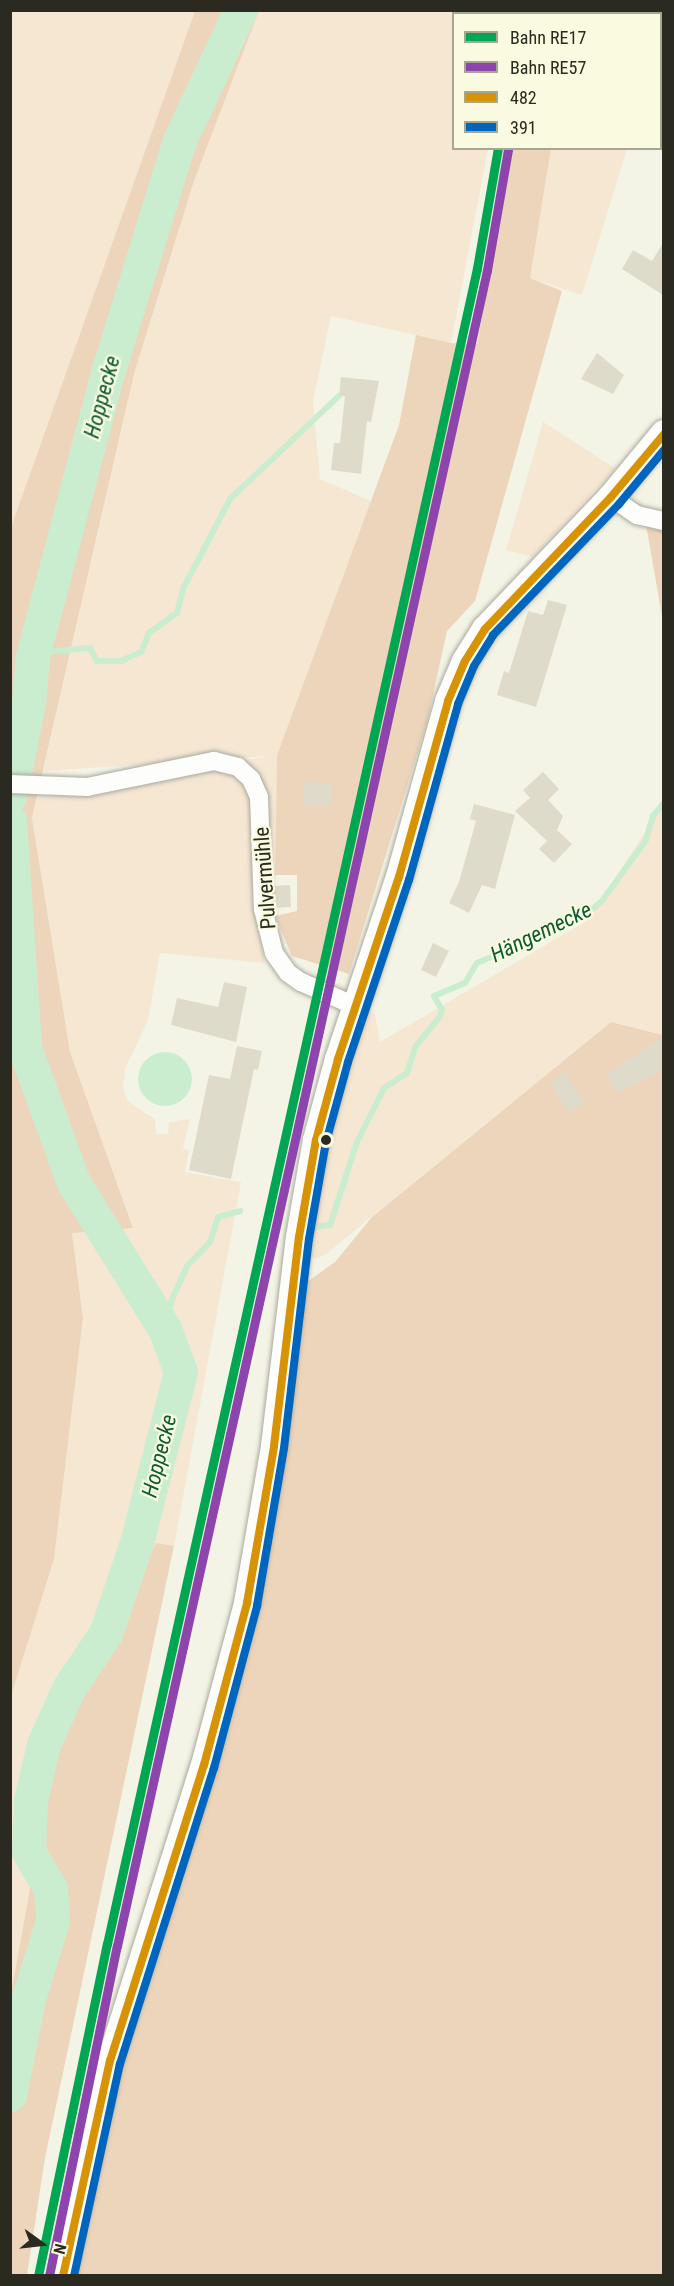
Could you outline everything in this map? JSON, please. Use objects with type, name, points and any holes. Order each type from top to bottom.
[{"type":"main road","points":[[63,2276],[110,2061],[204,1766],[247,1603],[274,1446],[307,1187],[329,1090],[355,1005],[399,877],[445,710],[465,661],[505,605],[611,497],[663,433]]},
{"type":"street","points":[[611,497],[637,515],[663,521]]},
{"type":"street","name":"Pulvermühle","points":[[10,784],[87,786],[214,761],[238,767],[255,785],[259,797],[263,909],[274,953],[288,973],[302,982],[355,1005]]},
{"type":"shaded area","points":[[11,11],[195,11],[11,527]]},
{"type":"shaded area","points":[[195,11],[259,11],[194,181],[134,374],[32,818],[70,1052],[133,1228],[72,1233],[83,1318],[54,1559],[11,1696],[11,527]]},
{"type":"shaded area","points":[[259,11],[502,11],[452,12],[452,150],[488,150],[451,343],[331,316],[313,401],[320,479],[371,501],[277,755],[275,875],[252,900],[265,963],[160,953],[148,1020],[125,1069],[123,1088],[128,1101],[155,1120],[156,1134],[168,1134],[169,1122],[190,1119],[183,1148],[189,1150],[185,1172],[241,1182],[174,1546],[156,1543],[11,1994],[11,1696],[54,1558],[83,1318],[72,1232],[133,1227],[70,1052],[32,818],[37,798],[269,756],[43,771],[134,374],[194,181]]},
{"type":"shaded area","points":[[663,11],[663,26],[662,12],[526,12]]},
{"type":"shaded area","points":[[513,150],[551,150],[530,278],[562,291],[475,601],[447,631],[427,722],[349,974],[292,956],[275,916],[297,911],[297,875],[275,875],[277,755],[399,425],[416,335],[451,343],[477,344]]},
{"type":"shaded area","points":[[551,150],[627,150],[582,295],[530,278]]},
{"type":"shaded area","points":[[543,422],[615,468],[533,557],[506,550]]},
{"type":"shaded area","points":[[663,511],[663,622],[644,513]]},
{"type":"shaded area","points":[[663,803],[663,1035],[611,1022],[326,1254],[315,1259],[303,1249],[363,1005],[375,1014],[380,1042],[590,919]]},
{"type":"shaded area","points":[[611,1022],[663,1035],[663,2275],[63,2276],[204,1765],[300,1287],[335,1262],[372,1217]]},
{"type":"shaded area","points":[[160,1052],[170,1052],[180,1056],[188,1064],[192,1079],[188,1094],[180,1102],[170,1106],[160,1106],[150,1102],[142,1094],[138,1084],[138,1074],[142,1064],[150,1056]]},
{"type":"shaded area","points":[[156,1543],[174,1546],[45,2158],[27,2275],[11,2275],[11,1994],[53,1762]]},
{"type":"building","points":[[663,243],[663,295],[622,269],[633,250],[652,261]]},
{"type":"building","points":[[597,353],[624,375],[613,394],[581,379]]},
{"type":"building","points":[[341,377],[379,381],[371,422],[367,421],[361,474],[331,470],[334,443],[340,443],[345,396],[339,396]]},
{"type":"building","points":[[548,600],[567,605],[536,707],[497,695],[504,671],[509,673],[528,611],[543,615]]},
{"type":"building","points":[[543,772],[559,789],[548,800],[563,816],[557,830],[572,844],[554,863],[539,849],[547,841],[515,811],[530,798],[523,790]]},
{"type":"building","points":[[304,782],[332,783],[331,806],[302,806]]},
{"type":"building","points":[[474,804],[515,815],[495,889],[482,885],[469,913],[449,903],[459,882],[476,821],[470,819]]},
{"type":"building","points":[[290,885],[291,907],[274,908],[273,886]]},
{"type":"building","points":[[433,943],[449,951],[436,977],[421,970]]},
{"type":"building","points":[[224,982],[247,987],[236,1042],[171,1025],[177,998],[218,1007]]},
{"type":"building","points":[[663,1037],[663,1070],[618,1093],[606,1075]]},
{"type":"building","points":[[237,1046],[262,1051],[258,1070],[254,1069],[231,1179],[189,1170],[209,1075],[230,1079]]},
{"type":"building","points":[[564,1072],[584,1103],[569,1112],[550,1083]]},
{"type":"waterway","name":"Hoppecke","points":[[10,797],[29,703],[33,657],[109,370],[180,141],[241,10]]},
{"type":"waterway","points":[[457,402],[491,248],[506,150]]},
{"type":"waterway","points":[[34,653],[90,648],[97,661],[121,661],[141,652],[149,633],[177,613],[183,589],[230,499],[339,396]]},
{"type":"waterway","name":"Hängemecke","points":[[319,1226],[330,1225],[357,1142],[384,1088],[407,1073],[416,1046],[440,1016],[442,1010],[434,996],[465,983],[477,963],[522,944],[561,920],[589,912],[602,901],[646,840],[653,816],[664,803]]},
{"type":"waterway","name":"Hoppecke","points":[[10,821],[25,1048],[74,1183],[165,1329],[181,1372],[137,1543],[106,1634],[69,1689],[44,1745],[31,1801],[29,1852],[51,1889],[53,1921],[29,1999],[10,2095]]},
{"type":"waterway","name":"Hängemecke","points":[[165,1329],[171,1302],[187,1266],[210,1242],[218,1217],[240,1211]]},
{"type":"rail line","name":"RE17","points":[[38,2276],[107,1944],[477,268],[498,150]]},
{"type":"rail line","name":"RE57","points":[[49,2276],[117,1946],[487,270],[508,150]]},
{"type":"transit line","name":"482","points":[[63,2276],[110,2061],[204,1765],[247,1603],[274,1446],[299,1237],[316,1140],[338,1059],[399,877],[448,701],[465,661],[485,629],[611,497],[664,434]]},
{"type":"transit line","name":"391","points":[[74,2276],[120,2064],[214,1768],[257,1606],[284,1448],[309,1239],[326,1142],[348,1062],[409,880],[458,704],[474,666],[493,635],[619,504],[664,450]]}]
